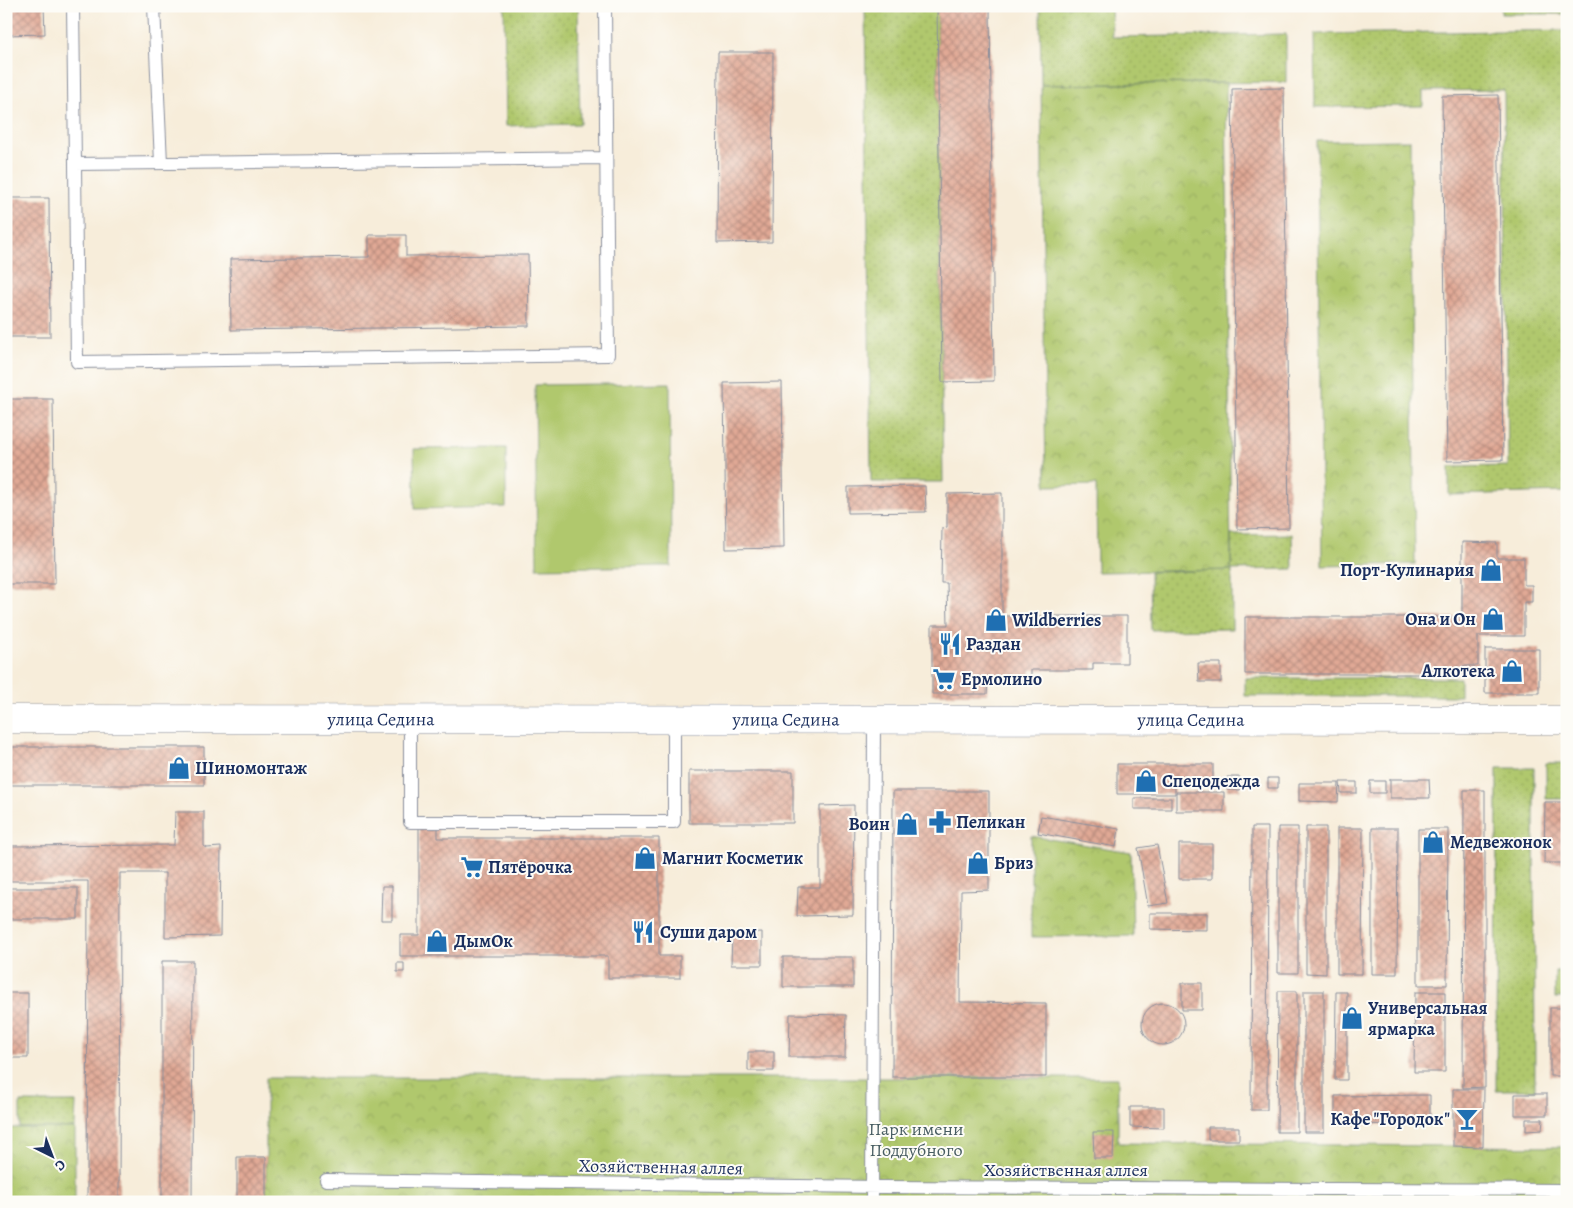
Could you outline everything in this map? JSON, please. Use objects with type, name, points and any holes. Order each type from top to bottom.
[{"type":"street","name":"улица Седина","points":[[6,719],[1567,720]]},
{"type":"lane","points":[[73,6],[77,362],[608,355],[604,6]]},
{"type":"lane","points":[[154,6],[161,163]]},
{"type":"lane","points":[[75,164],[606,158]]},
{"type":"lane","points":[[410,720],[410,822],[674,822],[674,720]]},
{"type":"lane","points":[[872,1202],[874,720]]},
{"type":"lane","name":"Хозяйственная аллея","points":[[326,1180],[872,1186],[1567,1190]]},
{"type":"green space","points":[[504,6],[578,6],[580,124],[506,126]]},
{"type":"green space","points":[[865,6],[937,6],[943,482],[871,482]]},
{"type":"green space","points":[[1040,6],[1111,6],[1112,37],[1286,34],[1286,82],[1041,85]]},
{"type":"green space","points":[[1501,6],[1567,6],[1567,14],[1501,14]]},
{"type":"green space","points":[[1567,30],[1567,492],[1449,495],[1449,467],[1508,466],[1504,90],[1423,91],[1423,106],[1315,107],[1314,34]]},
{"type":"green space","points":[[1226,83],[1231,570],[1097,572],[1096,485],[1046,486],[1041,85]]},
{"type":"green space","points":[[1410,140],[1415,564],[1322,566],[1317,141]]},
{"type":"green space","points":[[670,383],[671,566],[537,568],[535,385]]},
{"type":"green space","points":[[506,448],[506,507],[415,509],[414,449]]},
{"type":"green space","points":[[1292,534],[1293,569],[1232,570],[1232,629],[1151,630],[1150,572],[1231,570],[1231,535]]},
{"type":"green space","points":[[1245,678],[1460,678],[1460,696],[1245,696]]},
{"type":"green space","points":[[1546,763],[1567,763],[1567,799],[1546,799]]},
{"type":"green space","points":[[1497,768],[1534,768],[1535,1090],[1496,1090]]},
{"type":"green space","points":[[1031,836],[1131,852],[1133,936],[1031,937]]},
{"type":"green space","points":[[1555,971],[1567,971],[1567,998],[1555,998]]},
{"type":"green space","name":"Парк имени Поддубного","points":[[266,1078],[1118,1078],[1118,1143],[1567,1147],[1567,1202],[266,1202]]},
{"type":"green space","points":[[20,1102],[76,1102],[75,1128],[20,1128]]},
{"type":"green space","points":[[6,1128],[75,1128],[75,1202],[6,1202]]},
{"type":"building","points":[[6,6],[44,6],[45,34],[6,35]]},
{"type":"building","points":[[937,6],[990,6],[994,381],[942,382]]},
{"type":"building","points":[[718,52],[773,52],[772,242],[717,243]]},
{"type":"building","points":[[1284,88],[1289,528],[1237,529],[1232,89]]},
{"type":"building","points":[[1498,95],[1503,460],[1447,461],[1442,96]]},
{"type":"building","points":[[6,198],[49,198],[50,337],[6,337]]},
{"type":"building","points":[[369,235],[406,235],[406,256],[528,255],[529,326],[231,330],[230,259],[369,257]]},
{"type":"building","points":[[782,382],[784,548],[726,549],[724,383]]},
{"type":"building","points":[[6,399],[53,399],[55,584],[6,584]]},
{"type":"building","points":[[925,486],[926,512],[848,513],[848,487]]},
{"type":"building","points":[[1002,493],[1002,616],[1127,616],[1127,663],[1093,663],[1093,670],[1031,670],[1031,678],[999,678],[1000,682],[988,682],[987,694],[932,694],[932,625],[948,625],[947,583],[941,583],[942,528],[947,527],[947,494]]},
{"type":"building","points":[[1462,542],[1497,543],[1497,558],[1524,558],[1524,585],[1532,585],[1532,602],[1524,602],[1524,636],[1478,636],[1478,666],[1462,666],[1462,674],[1245,674],[1245,617],[1462,617]]},
{"type":"building","name":"Алкотека","points":[[1485,649],[1539,649],[1539,693],[1485,693]]},
{"type":"building","points":[[1198,663],[1221,663],[1221,682],[1199,682]]},
{"type":"building","points":[[6,747],[204,747],[204,785],[6,785]]},
{"type":"building","points":[[1117,764],[1213,764],[1213,786],[1175,786],[1175,794],[1117,794]]},
{"type":"building","points":[[689,771],[793,771],[793,823],[689,823]]},
{"type":"building","points":[[1227,777],[1240,777],[1240,790],[1227,790]]},
{"type":"building","points":[[1268,778],[1278,778],[1278,788],[1268,788]]},
{"type":"building","points":[[1390,779],[1429,779],[1430,798],[1390,798]]},
{"type":"building","points":[[1370,781],[1385,781],[1385,793],[1370,793]]},
{"type":"building","points":[[1340,782],[1357,782],[1357,793],[1341,793]]},
{"type":"building","points":[[1299,783],[1339,783],[1338,802],[1299,801]]},
{"type":"building","points":[[1464,790],[1485,790],[1485,1087],[1463,1088]]},
{"type":"building","points":[[893,791],[989,791],[989,890],[961,891],[960,1002],[1046,1003],[1046,1077],[892,1077]]},
{"type":"building","points":[[1176,792],[1224,792],[1224,811],[1176,811]]},
{"type":"building","points":[[1134,798],[1171,798],[1171,809],[1134,809]]},
{"type":"building","points":[[1545,802],[1567,802],[1567,863],[1544,863]]},
{"type":"building","points":[[854,805],[853,915],[797,916],[798,887],[820,887],[820,806]]},
{"type":"building","points":[[175,812],[204,812],[204,846],[207,848],[221,847],[220,936],[165,937],[165,873],[120,873],[119,1202],[87,1202],[88,881],[6,881],[6,846],[174,845]]},
{"type":"building","points":[[1041,816],[1119,829],[1116,847],[1038,833]]},
{"type":"building","points":[[438,825],[438,838],[659,838],[659,956],[680,956],[680,978],[608,978],[608,956],[400,956],[400,935],[419,935],[419,826]]},
{"type":"building","points":[[1252,827],[1268,827],[1267,1110],[1251,1110]]},
{"type":"building","points":[[1278,827],[1298,827],[1298,973],[1278,973]]},
{"type":"building","points":[[1306,827],[1326,827],[1326,974],[1306,973]]},
{"type":"building","points":[[1337,828],[1363,828],[1362,974],[1337,974]]},
{"type":"building","points":[[1372,828],[1398,828],[1397,974],[1372,974]]},
{"type":"building","points":[[1418,829],[1448,829],[1447,985],[1418,985]]},
{"type":"building","points":[[1179,844],[1212,844],[1212,879],[1179,879]]},
{"type":"building","points":[[1157,845],[1168,903],[1148,906],[1138,848]]},
{"type":"building","points":[[382,886],[392,886],[392,920],[381,920]]},
{"type":"building","points":[[6,888],[78,888],[78,919],[6,919]]},
{"type":"building","points":[[1150,913],[1207,913],[1207,930],[1150,929]]},
{"type":"building","points":[[762,932],[762,965],[731,965],[732,933]]},
{"type":"building","points":[[783,957],[853,957],[853,987],[783,987]]},
{"type":"building","points":[[162,961],[193,961],[192,1202],[162,1202]]},
{"type":"building","points":[[397,963],[404,963],[404,972],[397,972]]},
{"type":"building","points":[[1182,983],[1202,983],[1202,1010],[1182,1010]]},
{"type":"building","points":[[1278,991],[1297,991],[1297,1132],[1277,1132]]},
{"type":"building","points":[[1304,991],[1324,991],[1324,1132],[1304,1132]]},
{"type":"building","points":[[1336,992],[1347,992],[1347,1080],[1335,1080]]},
{"type":"building","points":[[1415,992],[1445,992],[1445,1072],[1414,1072]]},
{"type":"building","points":[[6,993],[28,993],[28,1058],[6,1058]]},
{"type":"building","points":[[1167,1003],[1175,1006],[1181,1012],[1184,1024],[1181,1036],[1175,1042],[1159,1045],[1151,1042],[1145,1036],[1142,1020],[1145,1012],[1151,1006]]},
{"type":"building","points":[[1550,1008],[1567,1008],[1567,1076],[1550,1076]]},
{"type":"building","points":[[790,1014],[846,1015],[845,1057],[789,1057]]},
{"type":"building","points":[[748,1052],[774,1052],[774,1071],[748,1071]]},
{"type":"building","points":[[1453,1089],[1484,1089],[1483,1147],[1453,1146]]},
{"type":"building","points":[[1515,1094],[1547,1094],[1547,1115],[1515,1115]]},
{"type":"building","points":[[1430,1095],[1430,1125],[1335,1124],[1335,1096]]},
{"type":"building","points":[[1130,1107],[1164,1107],[1164,1128],[1130,1127]]},
{"type":"building","points":[[1526,1119],[1543,1119],[1542,1130],[1526,1131]]},
{"type":"building","points":[[1208,1127],[1239,1127],[1239,1140],[1208,1140]]},
{"type":"building","points":[[1093,1132],[1114,1132],[1113,1158],[1094,1158]]},
{"type":"building","points":[[237,1157],[266,1157],[266,1202],[237,1202]]},
{"type":"place","name":"Порт-Кулинария","points":[[1491,570]]},
{"type":"place","name":"Она и Он","points":[[1493,619]]},
{"type":"place","name":"Wildberries","points":[[996,620]]},
{"type":"place","name":"Раздан","points":[[950,644]]},
{"type":"place","name":"Алкотека","points":[[1512,671]]},
{"type":"place","name":"Ермолино","points":[[944,679]]},
{"type":"place","name":"Шиномонтаж","points":[[179,768]]},
{"type":"place","name":"Спецодежда","points":[[1146,781]]},
{"type":"place","name":"Пеликан","points":[[940,822]]},
{"type":"place","name":"Воин","points":[[907,824]]},
{"type":"place","name":"Медвежонок","points":[[1433,842]]},
{"type":"place","name":"Магнит Косметик","points":[[645,858]]},
{"type":"place","name":"Бриз","points":[[978,863]]},
{"type":"place","name":"Пятёрочка","points":[[472,867]]},
{"type":"place","name":"Суши даром","points":[[643,932]]},
{"type":"place","name":"ДымОк","points":[[437,941]]},
{"type":"place","name":"Универсальная ярмарка","points":[[1352,1018]]},
{"type":"place","name":"Кафе \"Городок\"","points":[[1467,1119]]}]
